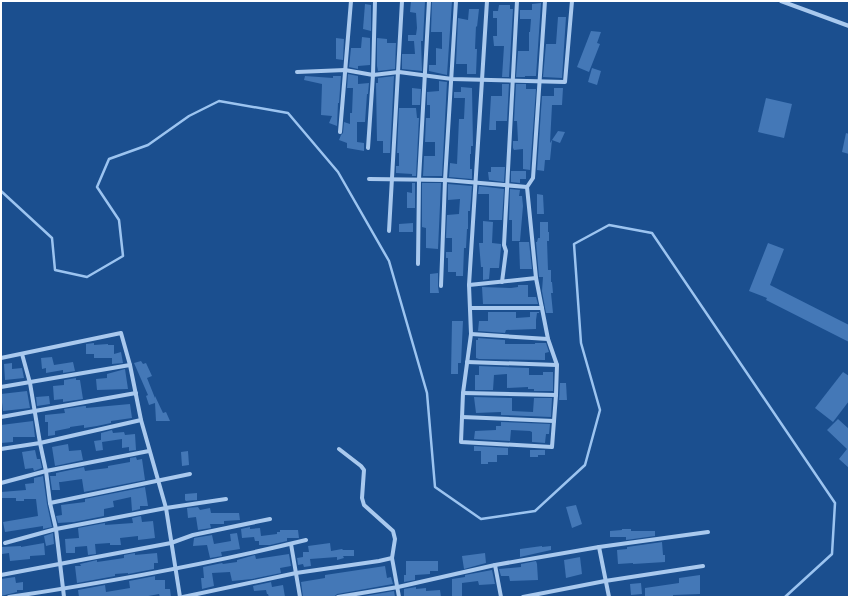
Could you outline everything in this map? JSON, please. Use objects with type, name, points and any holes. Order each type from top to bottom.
[{"type":"street","points":[[340,132],[351,1]]},
{"type":"street","points":[[368,148],[373,75],[375,1]]},
{"type":"street","points":[[389,231],[402,1]]},
{"type":"street","points":[[418,264],[419,179],[426,76],[429,1]]},
{"type":"street","points":[[441,286],[445,180],[456,1]]},
{"type":"street","points":[[487,1],[469,285],[471,334],[463,393],[461,442],[552,447],[557,365],[548,339],[536,278],[527,187],[533,178],[545,1]]},
{"type":"street","points":[[502,282],[506,251],[504,244],[517,1]]},
{"type":"street","points":[[297,72],[345,70],[373,75],[399,72],[426,76],[482,80],[566,82],[572,1]]},
{"type":"street","points":[[781,1],[849,26]]},
{"type":"street","points":[[369,178],[392,180],[445,180],[527,187]]},
{"type":"street","points":[[469,285],[536,278]]},
{"type":"street","points":[[470,308],[542,308]]},
{"type":"street","points":[[1,358],[121,333],[130,365],[141,420],[166,508],[180,597]]},
{"type":"street","points":[[471,334],[548,339]]},
{"type":"street","points":[[22,354],[30,383],[46,471],[50,503],[56,529],[64,597]]},
{"type":"street","points":[[467,362],[557,365]]},
{"type":"street","points":[[1,387],[130,365]]},
{"type":"street","points":[[1,417],[136,393]]},
{"type":"street","points":[[463,393],[556,395]]},
{"type":"street","points":[[462,417],[554,421]]},
{"type":"street","points":[[1,449],[40,443],[141,420]]},
{"type":"street","points":[[339,449],[364,470],[362,498],[364,505],[393,531],[395,539],[392,558],[399,597]]},
{"type":"street","points":[[1,483],[46,471],[149,451]]},
{"type":"street","points":[[50,503],[190,474]]},
{"type":"street","points":[[5,543],[56,529],[166,508],[226,499]]},
{"type":"street","points":[[1,575],[171,543],[192,534],[270,519]]},
{"type":"street","points":[[338,597],[398,587],[495,565],[599,547],[708,532]]},
{"type":"street","points":[[9,597],[176,569],[306,540]]},
{"type":"street","points":[[291,544],[300,597]]},
{"type":"street","points":[[599,547],[609,597]]},
{"type":"street","points":[[184,597],[296,573],[392,558]]},
{"type":"street","points":[[495,565],[501,597]]},
{"type":"street","points":[[523,597],[605,581],[703,566]]},
{"type":"building","points":[[411,1],[425,1],[423,41],[421,41],[422,71],[402,69],[402,54],[415,54],[414,41],[408,41],[408,35],[416,35],[417,28],[416,13],[410,12]]},
{"type":"building","points":[[432,1],[452,1],[447,75],[429,71],[429,65],[436,65],[436,48],[442,49],[442,32],[431,32]]},
{"type":"building","points":[[541,3],[536,76],[516,77],[518,51],[529,51],[531,19],[520,19],[520,10],[532,10],[532,4]]},
{"type":"building","points":[[365,4],[371,5],[371,31],[363,29]]},
{"type":"building","points":[[499,5],[510,5],[510,9],[513,9],[509,77],[502,77],[504,46],[494,46],[493,36],[497,36],[497,18],[493,18],[493,11],[498,11]]},
{"type":"building","points":[[469,9],[479,9],[477,27],[476,26],[476,74],[467,74],[467,64],[456,64],[458,18],[468,20]]},
{"type":"building","points":[[558,17],[566,17],[562,78],[543,77],[546,44],[556,44]]},
{"type":"building","points":[[591,31],[601,32],[597,43],[600,44],[589,72],[577,67]]},
{"type":"building","points":[[362,37],[370,38],[370,65],[358,66],[358,69],[349,67],[351,48],[361,48]]},
{"type":"building","points":[[336,38],[344,39],[343,60],[336,59]]},
{"type":"building","points":[[377,38],[387,39],[387,43],[396,43],[395,69],[378,71]]},
{"type":"building","points":[[592,68],[601,71],[597,85],[588,82]]},
{"type":"building","points":[[348,74],[358,76],[358,84],[369,83],[365,122],[357,122],[357,142],[364,143],[364,151],[347,148],[347,143],[339,140],[343,133],[344,122],[350,124],[350,113],[352,113],[353,88],[347,88]]},
{"type":"building","points":[[305,76],[333,78],[333,76],[341,76],[337,126],[329,123],[332,116],[321,115],[322,84],[304,80]]},
{"type":"building","points":[[394,76],[390,153],[383,153],[383,141],[377,141],[376,83],[378,83],[378,78]]},
{"type":"building","points":[[439,81],[447,82],[442,176],[423,176],[424,156],[435,156],[435,142],[425,142],[426,118],[430,118],[430,105],[427,105],[427,92],[439,91]]},
{"type":"building","points":[[502,84],[509,84],[507,121],[496,121],[496,130],[489,130],[491,96],[502,96]]},
{"type":"building","points":[[516,84],[526,84],[526,89],[536,89],[530,170],[523,169],[523,149],[514,150],[513,148],[513,141],[518,141],[517,121],[514,121]]},
{"type":"building","points":[[461,87],[472,88],[473,146],[471,146],[470,169],[472,169],[472,179],[449,177],[450,163],[457,164],[459,119],[464,119],[465,98],[454,98],[454,92],[461,92]]},
{"type":"building","points":[[412,88],[421,89],[420,105],[412,105]]},
{"type":"building","points":[[554,88],[563,88],[562,105],[552,105],[550,143],[552,140],[550,160],[545,160],[544,171],[537,170],[542,96],[554,96]]},
{"type":"building","points":[[766,98],[792,104],[784,138],[758,132]]},
{"type":"building","points":[[399,108],[416,108],[417,118],[419,118],[416,176],[412,176],[412,174],[396,173],[396,166],[399,166],[399,153],[397,153]]},
{"type":"building","points":[[558,131],[565,132],[560,143],[552,140]]},
{"type":"building","points":[[846,133],[849,134],[849,154],[842,152]]},
{"type":"building","points":[[491,167],[505,167],[504,182],[489,180],[488,172],[491,172]]},
{"type":"building","points":[[511,171],[526,171],[526,179],[520,179],[520,183],[511,182]]},
{"type":"building","points":[[412,183],[415,183],[415,208],[407,208],[407,192],[412,193]]},
{"type":"building","points":[[422,183],[441,183],[438,249],[426,248],[426,228],[422,227]]},
{"type":"building","points":[[448,184],[472,186],[470,211],[468,211],[466,248],[464,248],[463,276],[456,276],[456,272],[448,272],[448,258],[446,258],[446,252],[452,252],[452,238],[446,238],[447,215],[459,214],[460,199],[448,200]]},
{"type":"building","points":[[479,186],[504,189],[502,220],[489,220],[489,194],[478,194]]},
{"type":"building","points":[[510,189],[520,190],[519,196],[522,196],[523,206],[520,241],[512,241],[512,220],[509,220]]},
{"type":"building","points":[[537,194],[543,195],[544,214],[537,214]]},
{"type":"building","points":[[483,221],[493,222],[492,243],[501,244],[501,247],[499,268],[490,268],[489,279],[483,280],[483,267],[481,267],[479,243],[483,243]]},
{"type":"building","points":[[540,222],[548,222],[548,270],[551,270],[553,313],[546,313],[542,291],[543,277],[539,277],[536,242],[538,238],[540,238]]},
{"type":"building","points":[[413,223],[413,232],[399,232],[399,224]]},
{"type":"building","points":[[519,242],[529,242],[532,269],[520,269]]},
{"type":"building","points":[[768,243],[784,249],[770,285],[849,325],[849,342],[766,300],[767,298],[749,291]]},
{"type":"building","points":[[438,273],[439,293],[430,293],[430,274]]},
{"type":"building","points":[[518,285],[528,285],[528,297],[536,297],[538,304],[483,304],[482,287],[511,288],[518,287]]},
{"type":"building","points":[[488,312],[516,312],[516,318],[530,317],[530,312],[539,313],[537,313],[536,329],[506,330],[505,333],[478,331],[479,321],[488,321]]},
{"type":"building","points":[[452,321],[463,321],[461,363],[458,363],[458,374],[451,374]]},
{"type":"building","points":[[478,338],[505,340],[505,344],[546,343],[549,352],[545,353],[545,360],[479,359],[476,358],[476,340],[478,340]]},
{"type":"building","points":[[94,343],[94,345],[114,345],[114,354],[121,352],[123,363],[112,364],[112,358],[94,358],[94,354],[86,354],[86,344]]},
{"type":"building","points":[[52,357],[54,365],[73,362],[75,371],[63,373],[63,370],[46,373],[46,368],[42,369],[41,358]]},
{"type":"building","points":[[141,361],[143,364],[146,363],[152,376],[147,378],[155,398],[155,396],[163,413],[166,412],[170,421],[156,421],[155,403],[149,405],[146,396],[148,395],[134,363]]},
{"type":"building","points":[[12,363],[12,369],[22,368],[24,378],[5,380],[4,364]]},
{"type":"building","points":[[479,366],[529,368],[529,375],[543,375],[543,372],[553,372],[553,391],[534,391],[534,389],[528,389],[528,387],[507,388],[507,374],[494,375],[493,390],[475,390],[475,375],[479,375]]},
{"type":"building","points":[[125,369],[128,389],[97,390],[96,379],[107,378],[107,374]]},
{"type":"building","points":[[843,372],[849,376],[849,401],[833,422],[815,408]]},
{"type":"building","points":[[76,378],[76,380],[80,380],[83,399],[63,402],[63,399],[54,400],[53,386],[64,385],[64,380]]},
{"type":"building","points":[[560,383],[566,383],[567,400],[559,400]]},
{"type":"building","points":[[27,391],[30,408],[3,411],[1,394]]},
{"type":"building","points":[[49,396],[50,404],[37,406],[36,397]]},
{"type":"building","points":[[474,397],[512,398],[512,411],[533,412],[534,398],[552,398],[551,417],[501,415],[501,412],[476,413]]},
{"type":"building","points":[[130,404],[132,418],[111,421],[111,423],[84,428],[84,425],[70,427],[55,431],[55,435],[48,436],[48,422],[45,422],[45,415],[65,413],[64,409],[84,406],[86,406],[86,408]]},
{"type":"building","points":[[838,419],[849,429],[849,468],[839,459],[847,449],[827,430]]},
{"type":"building","points":[[33,421],[35,437],[13,437],[13,442],[1,443],[1,425]]},
{"type":"building","points":[[501,422],[550,424],[549,434],[546,434],[545,443],[532,442],[532,432],[530,431],[511,430],[510,441],[474,439],[475,431],[496,430],[496,426],[501,426]]},
{"type":"building","points":[[112,430],[113,433],[124,432],[125,435],[135,434],[136,450],[129,451],[129,447],[122,448],[122,439],[102,442],[103,450],[96,451],[94,441],[101,440],[101,433]]},
{"type":"building","points":[[68,444],[69,451],[81,450],[83,460],[55,466],[52,447]]},
{"type":"building","points":[[474,446],[508,448],[508,455],[497,455],[497,462],[481,464],[481,451],[474,451]]},
{"type":"building","points":[[35,450],[37,459],[40,459],[42,468],[34,471],[33,468],[25,469],[22,452]]},
{"type":"building","points":[[530,450],[545,450],[545,455],[530,457]]},
{"type":"building","points":[[188,451],[189,465],[182,466],[181,452]]},
{"type":"building","points":[[136,457],[137,460],[142,459],[145,480],[84,492],[82,479],[59,482],[60,490],[52,490],[50,476],[56,476],[56,473],[84,467],[85,471],[108,468],[108,466],[130,462],[130,458]]},
{"type":"building","points":[[43,476],[52,527],[43,529],[43,526],[5,532],[3,522],[38,516],[36,499],[16,501],[16,498],[1,498],[1,492],[26,490],[25,484],[34,483],[34,478]]},
{"type":"building","points":[[145,487],[148,506],[140,506],[140,509],[132,511],[131,497],[113,501],[114,507],[104,509],[104,516],[74,522],[58,523],[56,516],[62,515],[61,505],[85,502],[85,499]]},
{"type":"building","points":[[197,493],[197,500],[185,500],[185,494]]},
{"type":"building","points":[[576,505],[582,524],[572,528],[566,507]]},
{"type":"building","points":[[198,507],[200,510],[210,508],[211,513],[239,513],[240,520],[224,521],[224,524],[210,524],[211,528],[198,530],[196,517],[188,518],[187,508]]},
{"type":"building","points":[[141,516],[142,522],[153,521],[155,538],[138,540],[138,536],[120,538],[121,545],[110,545],[110,543],[95,544],[96,554],[88,555],[87,546],[75,547],[75,553],[66,553],[65,539],[79,538],[78,528],[105,523],[105,525],[133,523],[132,518]]},
{"type":"building","points":[[250,527],[250,529],[260,528],[261,536],[277,534],[280,530],[298,530],[299,538],[287,538],[287,541],[270,545],[259,545],[259,541],[255,541],[254,537],[242,538],[241,529]]},
{"type":"building","points":[[631,529],[631,531],[655,531],[655,536],[626,540],[626,537],[610,537],[610,531]]},
{"type":"building","points":[[53,533],[54,544],[46,546],[44,536]]},
{"type":"building","points":[[237,533],[240,549],[221,552],[222,556],[210,558],[207,545],[193,546],[194,538],[212,535],[214,544],[231,541],[230,534]]},
{"type":"building","points":[[662,542],[665,562],[618,564],[617,550],[627,549],[627,547]]},
{"type":"building","points":[[44,543],[45,555],[30,556],[30,559],[10,561],[9,553],[2,554],[1,547],[21,547]]},
{"type":"building","points":[[330,543],[331,551],[342,549],[354,550],[354,556],[343,556],[344,558],[337,560],[337,557],[310,559],[311,566],[304,567],[303,564],[298,565],[297,558],[303,557],[303,552],[309,552],[308,546]]},
{"type":"building","points":[[551,546],[551,550],[520,557],[520,549]]},
{"type":"building","points":[[135,553],[135,555],[157,553],[158,563],[154,563],[154,569],[128,574],[115,574],[115,576],[77,583],[75,566],[81,566],[80,564],[97,560],[97,562],[124,558],[124,555]]},
{"type":"building","points":[[485,553],[486,563],[464,569],[462,556]]},
{"type":"building","points":[[289,554],[291,566],[280,568],[281,573],[252,579],[232,581],[230,572],[212,573],[214,586],[202,589],[201,578],[204,578],[203,567],[237,562],[237,560],[255,555],[256,559]]},
{"type":"building","points":[[580,557],[582,574],[566,578],[564,560]]},
{"type":"building","points":[[406,561],[438,561],[438,571],[430,571],[430,574],[415,575],[415,580],[404,582],[404,575],[406,575]]},
{"type":"building","points":[[536,561],[538,580],[510,581],[509,576],[501,576],[499,569],[521,567],[521,564]]},
{"type":"building","points":[[385,566],[387,578],[391,577],[393,584],[337,594],[329,597],[303,597],[301,582],[325,578],[325,575]]},
{"type":"building","points":[[492,570],[495,584],[479,585],[478,581],[462,583],[462,597],[452,597],[452,579]]},
{"type":"building","points":[[700,575],[700,594],[645,597],[645,588],[679,583],[679,578]]},
{"type":"building","points":[[155,576],[155,580],[165,580],[165,589],[170,589],[171,597],[160,597],[159,594],[143,597],[79,597],[78,590],[105,585],[106,592],[130,588],[129,581]]},
{"type":"building","points":[[15,577],[16,583],[23,582],[23,590],[17,590],[17,592],[1,596],[1,579]]},
{"type":"building","points":[[271,582],[272,587],[283,585],[285,597],[269,597],[266,590],[254,591],[253,586]]},
{"type":"building","points":[[641,583],[642,594],[631,595],[630,584]]},
{"type":"building","points":[[416,587],[416,589],[426,588],[426,591],[440,590],[441,597],[404,597],[404,589]]},
{"type":"building","points":[[394,591],[395,597],[359,597]]},
{"type":"waterway","points":[[1,191],[52,238],[55,270],[87,277],[123,256],[119,220],[97,187],[109,159],[148,145],[189,116],[219,101],[288,113],[338,172],[389,261],[427,393],[435,487],[481,519],[535,511],[585,465],[600,410],[581,343],[574,244],[609,225],[652,233],[835,503],[832,554],[785,597]]}]
